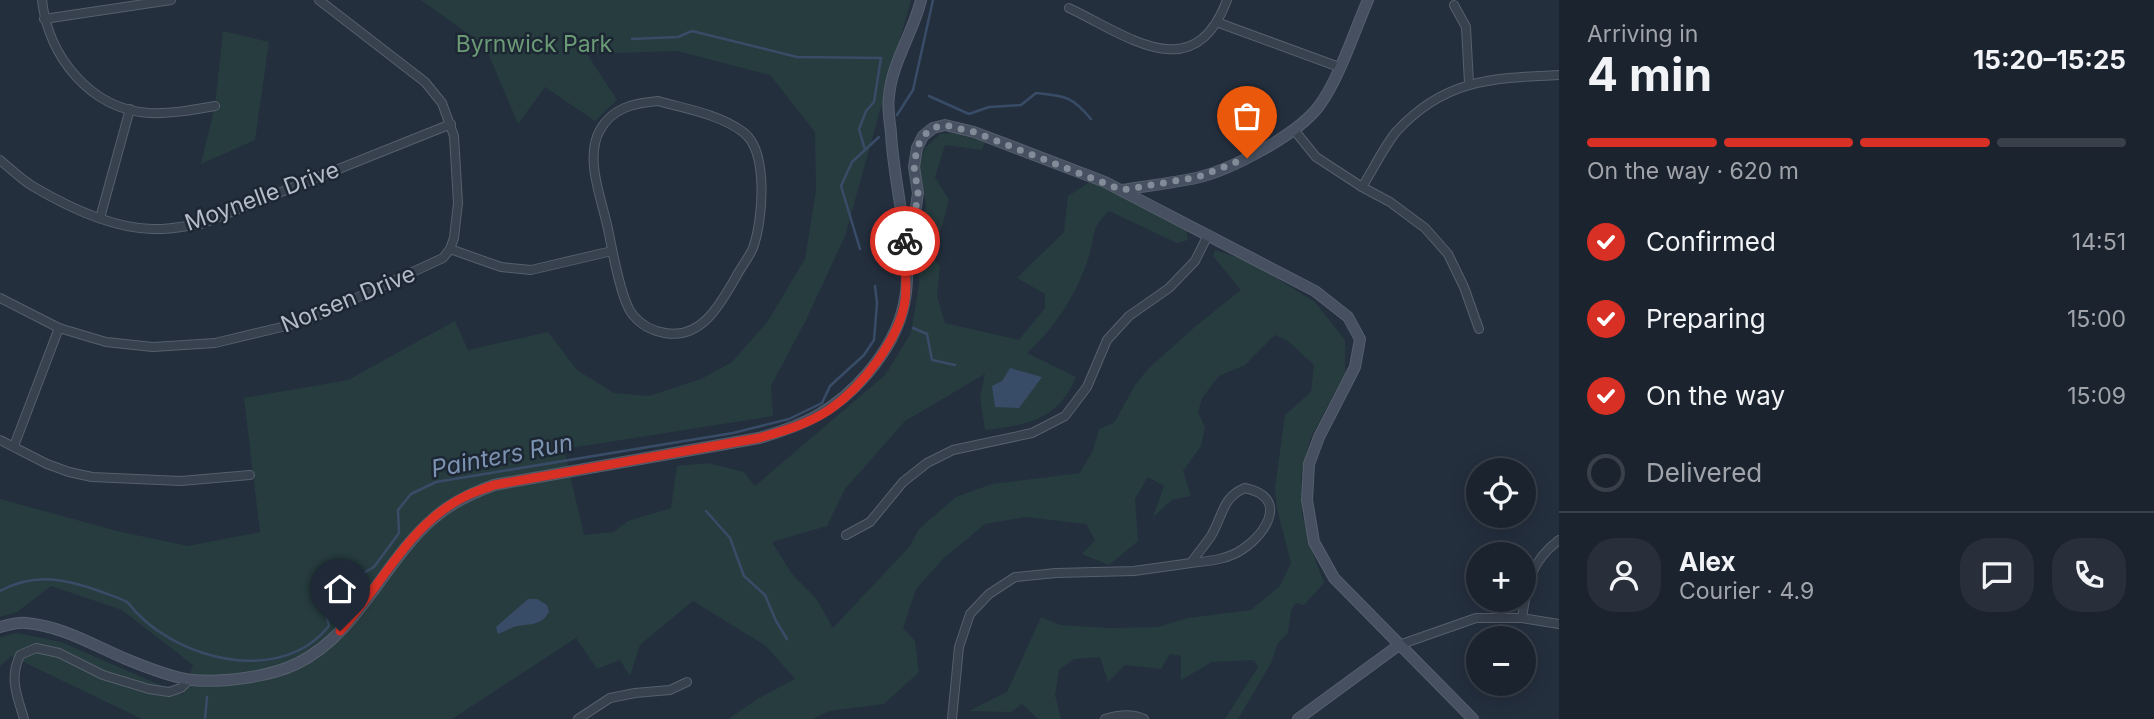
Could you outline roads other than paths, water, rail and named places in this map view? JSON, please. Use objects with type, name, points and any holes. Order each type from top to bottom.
[{"type":"street","points":[[42,0],[44,19],[56,50],[75,76],[92,91],[112,103],[148,113],[180,112],[215,106]]},
{"type":"street","points":[[44,19],[171,0]]},
{"type":"street","points":[[319,0],[425,82],[442,103],[451,124],[456,157],[457,227],[450,250],[501,267],[531,270],[612,251]]},
{"type":"street","points":[[0,627],[24,622],[57,628],[128,660],[189,680],[221,680],[254,675],[295,664],[327,644],[352,618],[406,547],[433,518],[463,497],[494,485],[759,438],[792,429],[829,410],[861,381],[891,338],[905,303],[904,243],[891,147],[889,97],[899,56],[917,15],[920,0]]},
{"type":"street","points":[[1069,8],[1152,48],[1173,51],[1206,38],[1219,23],[1227,0]]},
{"type":"street","points":[[1122,190],[1198,177],[1247,158],[1295,131],[1319,106],[1368,0]]},
{"type":"street","points":[[1454,5],[1466,27],[1469,83]]},
{"type":"street","points":[[1219,23],[1339,67]]},
{"type":"street","points":[[1362,187],[1395,133],[1431,101],[1469,83],[1509,77],[1559,75]]},
{"type":"street","points":[[658,101],[723,120],[745,133],[757,150],[761,167],[760,219],[753,248],[705,323],[686,333],[674,335],[653,331],[643,324],[632,315],[627,304],[612,251],[593,150],[599,131],[615,112],[636,102],[658,101]]},
{"type":"street","points":[[100,218],[130,109]]},
{"type":"street","name":"Moynelle Drive","points":[[0,160],[33,186],[100,218],[125,226],[152,229],[201,224],[451,124]]},
{"type":"street","points":[[904,243],[913,227],[918,193],[914,166],[917,148],[923,136],[933,128],[945,125],[974,132],[1122,190],[1315,291],[1348,317],[1360,339],[1356,366],[1319,437],[1309,464],[1307,500],[1314,542],[1334,578],[1473,719]]},
{"type":"street","points":[[1295,131],[1316,157],[1390,202],[1425,228],[1448,254],[1479,328]]},
{"type":"street","points":[[846,535],[870,522],[903,482],[927,463],[953,450],[1032,433],[1065,416],[1087,387],[1107,340],[1129,316],[1169,288],[1195,261],[1208,235]]},
{"type":"street","name":"Norsen Drive","points":[[0,298],[59,328],[106,342],[153,347],[215,343],[317,316],[432,265],[450,250]]},
{"type":"street","points":[[13,446],[59,328]]},
{"type":"street","points":[[0,440],[47,464],[92,477],[181,481],[250,475]]},
{"type":"street","points":[[952,719],[959,647],[970,614],[989,594],[1015,577],[1134,571],[1218,560],[1243,550],[1262,530],[1270,517],[1270,505],[1264,495],[1258,490],[1245,488],[1234,492],[1211,536],[1191,563]]},
{"type":"street","points":[[1522,618],[1526,588],[1534,565],[1559,540]]},
{"type":"street","points":[[1298,719],[1399,645],[1476,618],[1522,618],[1559,624]]},
{"type":"street","points":[[24,719],[14,685],[13,670],[20,655],[36,648],[60,653],[103,675],[149,689],[169,692],[181,688],[189,680]]},
{"type":"street","points":[[578,719],[610,698],[670,690],[687,681]]},
{"type":"street","points":[[1105,719],[1114,716],[1139,716],[1144,719]]},
{"type":"water","points":[[1010,368],[1042,377],[1019,408],[995,407],[992,386],[1002,381]]},
{"type":"water","points":[[528,599],[537,599],[547,605],[549,612],[546,617],[498,634],[496,627]]},
{"type":"waterway","name":"Painters Run","points":[[897,115],[913,90],[933,0]]},
{"type":"waterway","points":[[632,39],[678,37],[692,31],[797,57],[881,58],[874,102],[866,111],[859,129],[865,150]]},
{"type":"waterway","points":[[929,96],[969,114],[989,107],[1021,105],[1036,93],[1054,95],[1073,101],[1091,119]]},
{"type":"waterway","name":"Painters Run","points":[[860,249],[841,186],[852,162],[879,137]]},
{"type":"waterway","name":"Painters Run","points":[[0,591],[26,581],[64,581],[89,587],[128,603],[160,632],[204,653],[249,661],[293,653],[312,642],[329,626],[325,609],[355,578],[374,567],[399,533],[398,510],[411,494],[436,482],[733,433],[789,419],[822,403],[830,386],[864,355],[874,340],[877,303],[875,286]]},
{"type":"waterway","points":[[913,328],[927,334],[932,360],[955,365]]},
{"type":"waterway","points":[[706,511],[730,538],[744,576],[765,595],[787,639]]},
{"type":"waterway","points":[[205,719],[207,697]]},
{"type":"park label","name":"Byrnwick Park","points":[[534,44]]}]
